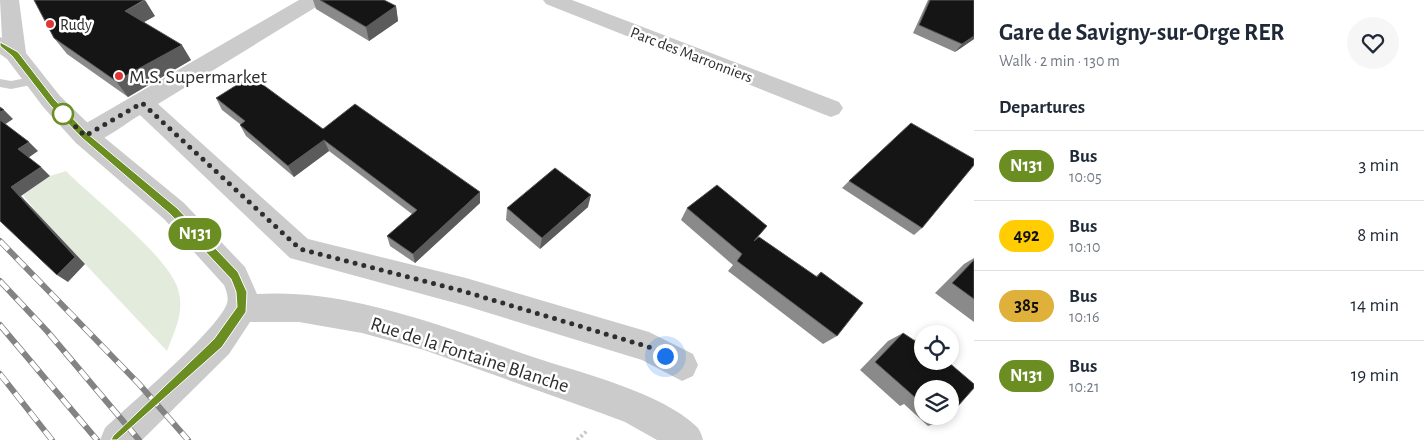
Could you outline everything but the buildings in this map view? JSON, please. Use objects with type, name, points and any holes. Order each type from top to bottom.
[{"type":"street","points":[[9,0],[4,48],[37,80],[52,102],[85,136],[174,211],[235,276],[242,292],[242,308],[218,343],[117,440]]},
{"type":"street","points":[[85,136],[314,0]]},
{"type":"street","name":"Parc des Marronniers","points":[[553,0],[831,108]]},
{"type":"street","points":[[142,103],[300,249],[466,292],[649,347],[682,365]]},
{"type":"street","name":"Rue de la Fontaine Blanche","points":[[242,308],[298,308],[385,323],[574,388],[614,399],[672,428],[686,440]]},
{"type":"lane","points":[[0,83],[10,85],[37,80]]},
{"type":"path","points":[[577,440],[591,427]]},
{"type":"green space","points":[[66,171],[130,229],[162,263],[173,279],[179,293],[180,308],[167,351],[38,214],[23,195],[50,176]]},
{"type":"railway","points":[[0,241],[139,384],[188,440]]},
{"type":"railway","points":[[0,281],[47,331],[139,440]]},
{"type":"railway","points":[[0,325],[97,440]]},
{"type":"railway","points":[[0,374],[52,440]]},
{"type":"bus line","name":"N131","points":[[0,44],[15,54],[37,80],[52,102],[85,136],[174,211],[235,276],[242,292],[242,308],[218,343],[117,440]]},
{"type":"place","name":"Rudy","points":[[50,24]]},
{"type":"place","name":"M.S. Supermarket","points":[[119,76]]},
{"type":"route","points":[[63,114],[85,136],[142,103],[300,249],[466,292],[649,347],[665,356]]}]
